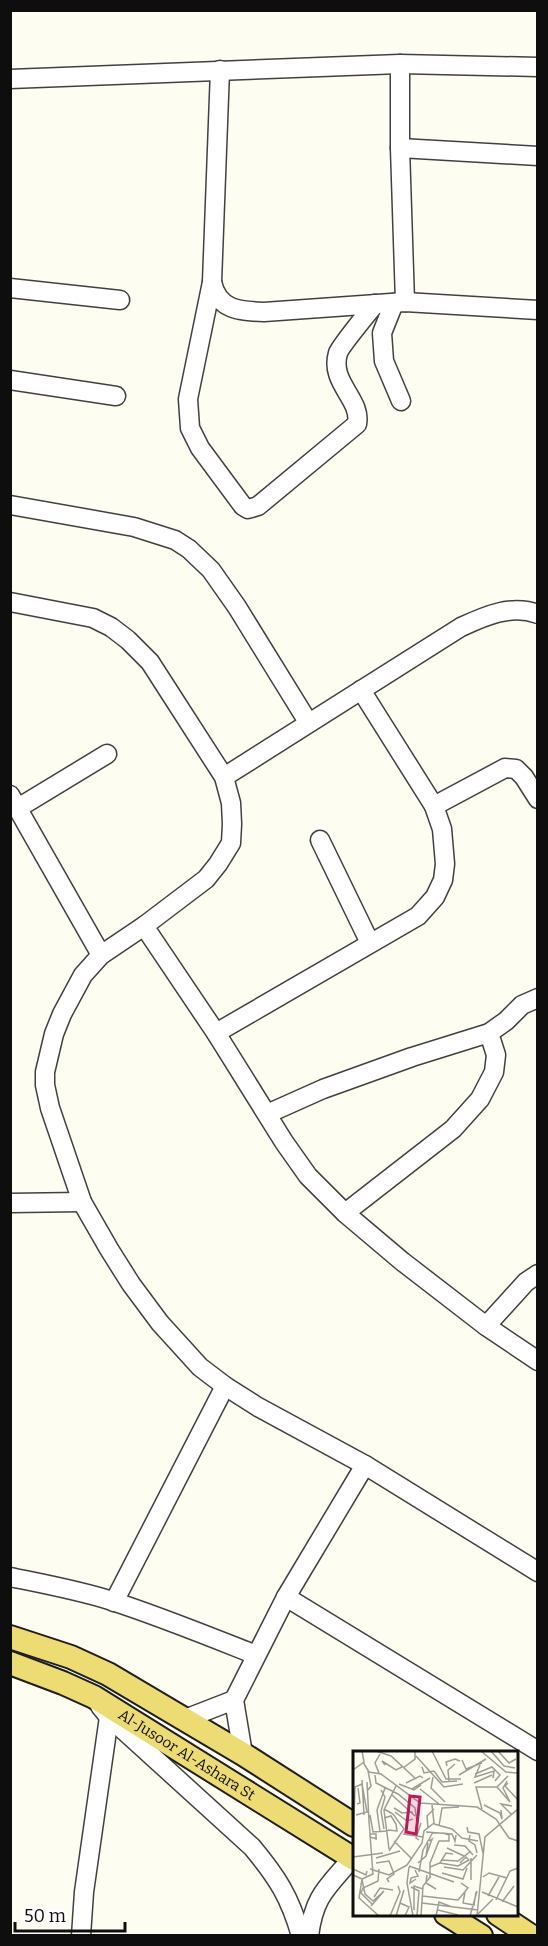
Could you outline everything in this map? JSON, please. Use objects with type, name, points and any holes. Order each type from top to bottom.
[{"type":"main road","name":"Al-Jusoor Al-Ashara St","points":[[10,1637],[71,1657],[99,1669],[243,1754],[353,1824]]},
{"type":"main road","name":"Al-Jusoor Al-Ashara St","points":[[10,1663],[94,1697],[353,1857]]},
{"type":"main road","points":[[449,1916],[481,1935]]},
{"type":"main road","points":[[501,1916],[531,1935]]},
{"type":"street","points":[[10,79],[400,64],[537,67]]},
{"type":"street","points":[[400,64],[399,303],[382,333],[384,361],[401,401]]},
{"type":"street","points":[[220,70],[212,282],[188,399],[190,428],[200,448],[243,506],[248,509],[258,506],[357,424],[356,406],[341,384],[338,352],[375,304]]},
{"type":"street","points":[[400,148],[537,156]]},
{"type":"street","points":[[212,282],[214,294],[220,300],[230,308],[242,311],[264,312],[399,303],[537,310]]},
{"type":"street","points":[[10,288],[120,300]]},
{"type":"street","points":[[10,380],[116,396]]},
{"type":"street","points":[[10,505],[134,527],[176,540],[189,549],[211,570],[237,607],[308,722]]},
{"type":"street","points":[[10,602],[93,618],[111,627],[128,640],[150,662],[224,777],[231,803],[231,843],[225,856],[207,879],[101,955],[83,975],[62,1014],[51,1045],[45,1072],[45,1085],[50,1108],[82,1202],[131,1284],[160,1323],[200,1367],[258,1407],[365,1465],[537,1572]]},
{"type":"street","points":[[224,777],[461,627],[488,614],[516,610],[537,614]]},
{"type":"street","points":[[216,1033],[418,916],[435,897],[443,880],[445,864],[442,829],[434,807],[361,690]]},
{"type":"street","points":[[101,955],[14,801],[107,754]]},
{"type":"street","points":[[434,807],[506,768],[516,769],[525,777],[537,799]]},
{"type":"street","points":[[320,840],[370,942]]},
{"type":"street","points":[[144,926],[308,1176],[345,1213],[403,1262],[486,1326],[537,1360]]},
{"type":"street","points":[[267,1114],[323,1089],[412,1056],[489,1034],[522,1005],[537,998]]},
{"type":"street","points":[[345,1213],[453,1129],[480,1099],[494,1072],[496,1055],[489,1034]]},
{"type":"street","points":[[10,1203],[82,1202]]},
{"type":"street","points":[[486,1326],[526,1282],[537,1274]]},
{"type":"street","points":[[114,1602],[225,1386]]},
{"type":"street","points":[[243,1754],[234,1700],[286,1597],[365,1465]]},
{"type":"street","points":[[10,1577],[114,1602],[256,1655]]},
{"type":"street","points":[[286,1597],[536,1746]]},
{"type":"street","points":[[94,1697],[109,1717],[252,1847],[272,1870],[284,1889],[301,1935]]},
{"type":"street","points":[[185,1719],[234,1700]]},
{"type":"street","points":[[81,1935],[84,1892],[109,1717]]},
{"type":"street","points":[[309,1935],[313,1910],[318,1900],[329,1884],[353,1859]]}]
